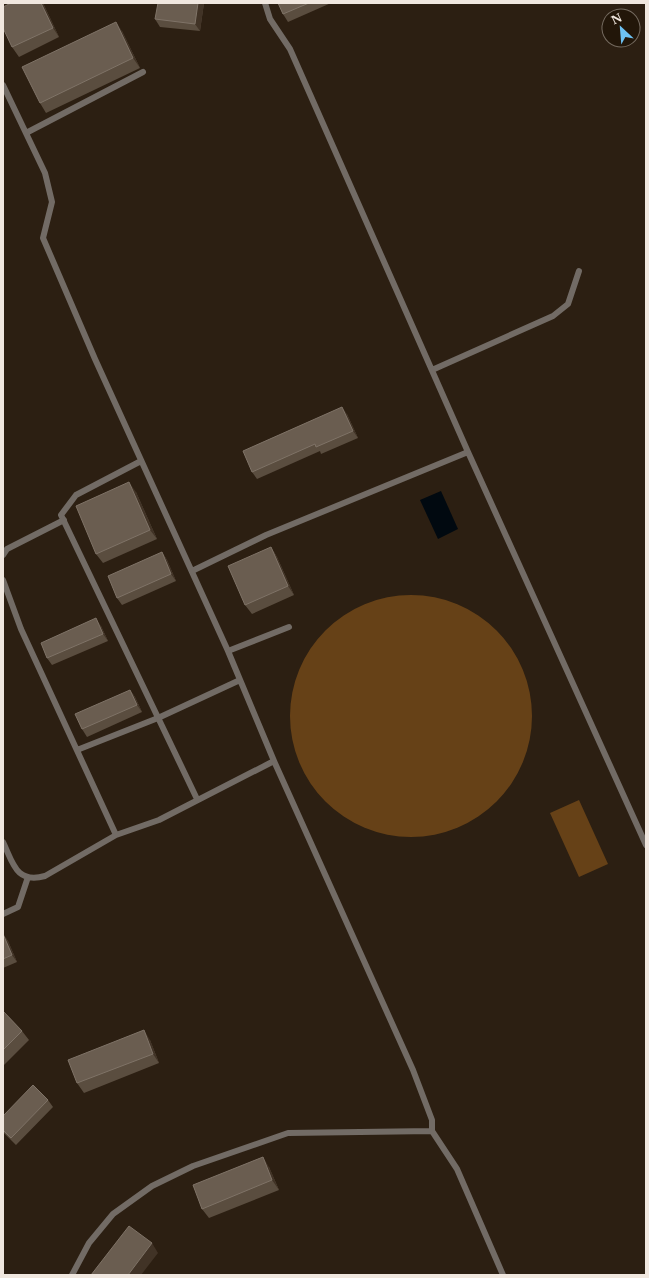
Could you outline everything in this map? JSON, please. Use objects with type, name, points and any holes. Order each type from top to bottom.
[{"type":"lane","points":[[265,3],[270,19],[293,56],[468,452],[646,845]]},
{"type":"lane","points":[[26,133],[143,72]]},
{"type":"lane","points":[[3,85],[44,173],[52,202],[43,238],[228,651],[274,762],[413,1070],[432,1120],[432,1131],[457,1169],[503,1275]]},
{"type":"lane","points":[[432,370],[553,316],[568,304],[579,271]]},
{"type":"lane","points":[[192,571],[266,535],[468,452]]},
{"type":"lane","points":[[142,461],[76,495],[62,515],[197,800]]},
{"type":"lane","points":[[3,556],[7,549],[64,520]]},
{"type":"lane","points":[[3,580],[21,629],[116,835]]},
{"type":"lane","points":[[228,651],[289,627]]},
{"type":"lane","points":[[77,750],[158,718],[240,680]]},
{"type":"lane","points":[[3,842],[16,869],[22,875],[34,879],[45,876],[116,835],[159,820],[274,762]]},
{"type":"lane","points":[[3,914],[18,907],[28,877]]},
{"type":"lane","points":[[72,1275],[89,1243],[113,1214],[152,1186],[193,1166],[288,1133],[432,1131]]},
{"type":"shaded area","points":[[441,491],[458,529],[438,539],[420,500]]},
{"type":"shaded area","points":[[411,595],[435,598],[468,610],[488,623],[504,639],[517,659],[526,681],[532,716],[529,740],[517,773],[504,793],[488,809],[468,822],[446,831],[411,837],[387,834],[354,822],[334,809],[318,793],[305,773],[296,751],[290,716],[293,692],[305,659],[318,639],[334,623],[354,610],[376,601]]},
{"type":"shaded area","points":[[579,800],[608,864],[579,877],[550,813]]},
{"type":"building","points":[[11,3],[41,3],[53,28],[12,47],[3,28],[3,7]]},
{"type":"building","points":[[158,3],[198,3],[195,24],[155,19]]},
{"type":"building","points":[[278,3],[309,3],[283,14]]},
{"type":"building","points":[[116,22],[133,58],[40,103],[22,67]]},
{"type":"building","points":[[342,407],[353,431],[316,447],[315,444],[252,472],[243,451]]},
{"type":"building","points":[[129,482],[150,530],[96,554],[76,506]]},
{"type":"building","points":[[271,547],[288,586],[245,605],[228,566]]},
{"type":"building","points":[[162,552],[171,574],[117,598],[108,576]]},
{"type":"building","points":[[96,618],[103,634],[47,658],[41,643]]},
{"type":"building","points":[[130,690],[137,705],[82,729],[75,714]]},
{"type":"building","points":[[3,934],[12,955],[3,959]]},
{"type":"building","points":[[3,1011],[22,1031],[3,1050]]},
{"type":"building","points":[[144,1030],[153,1054],[77,1083],[68,1060]]},
{"type":"building","points":[[33,1085],[48,1100],[11,1138],[3,1130],[3,1116]]},
{"type":"building","points":[[263,1157],[272,1180],[202,1209],[193,1185]]},
{"type":"building","points":[[129,1226],[152,1243],[128,1275],[91,1275]]}]
